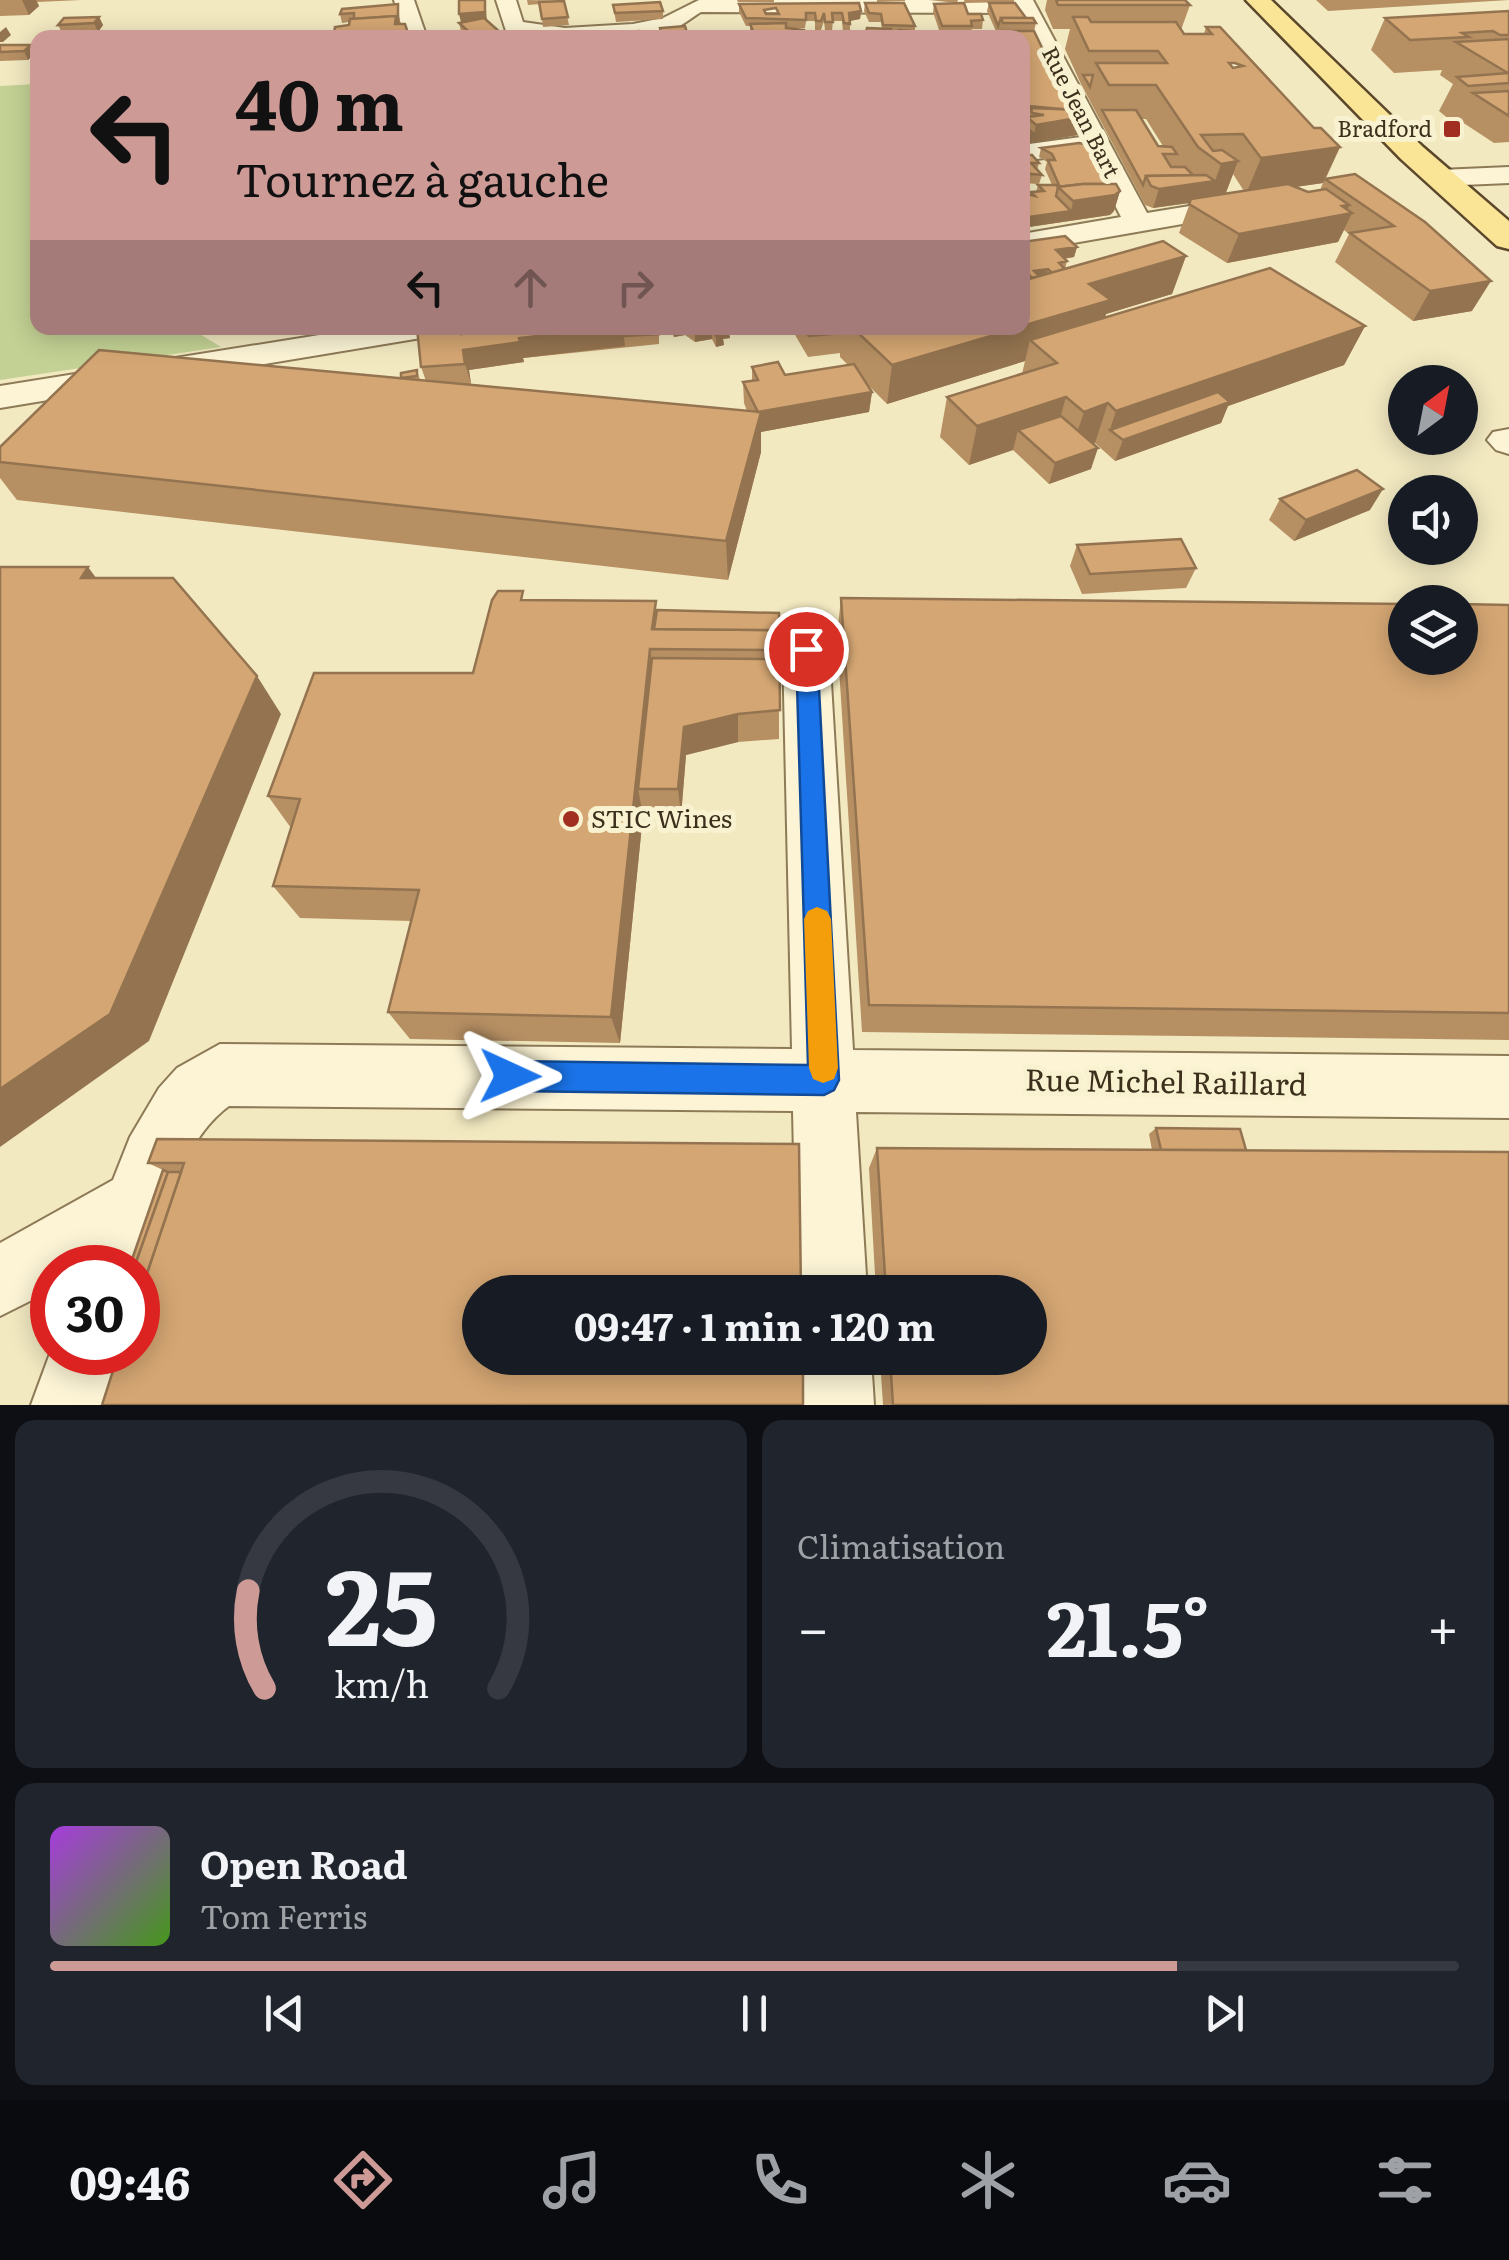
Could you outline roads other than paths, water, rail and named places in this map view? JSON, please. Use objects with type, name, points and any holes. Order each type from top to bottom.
[{"type":"main road","points":[[1258,0],[1440,178],[1509,239]]},
{"type":"main road","points":[[1287,0],[1434,135],[1495,176],[1509,200]]},
{"type":"street","points":[[404,0],[413,30]]},
{"type":"street","points":[[506,0],[514,26],[526,30]]},
{"type":"street","points":[[606,30],[657,26],[682,19],[693,7],[718,3],[919,10],[1025,4]]},
{"type":"street","points":[[718,3],[732,30]]},
{"type":"street","name":"Rue Jean Bart","points":[[1025,4],[1139,225]]},
{"type":"street","points":[[1030,152],[1096,143]]},
{"type":"street","points":[[1440,178],[1495,176]]},
{"type":"street","points":[[1030,241],[1270,200]]},
{"type":"street","points":[[0,396],[378,335]]},
{"type":"street","points":[[806,649],[831,1275]]},
{"type":"street","name":"Rue Michel Raillard","points":[[125,1245],[168,1128],[204,1084],[220,1075],[1509,1087]]},
{"type":"street","points":[[0,1281],[140,1202]]},
{"type":"street","points":[[68,1405],[79,1375]]},
{"type":"street","points":[[836,1375],[837,1405]]},
{"type":"place","name":"Bradford","points":[[1452,129]]},
{"type":"place","name":"STIC Wines","points":[[571,819]]}]
